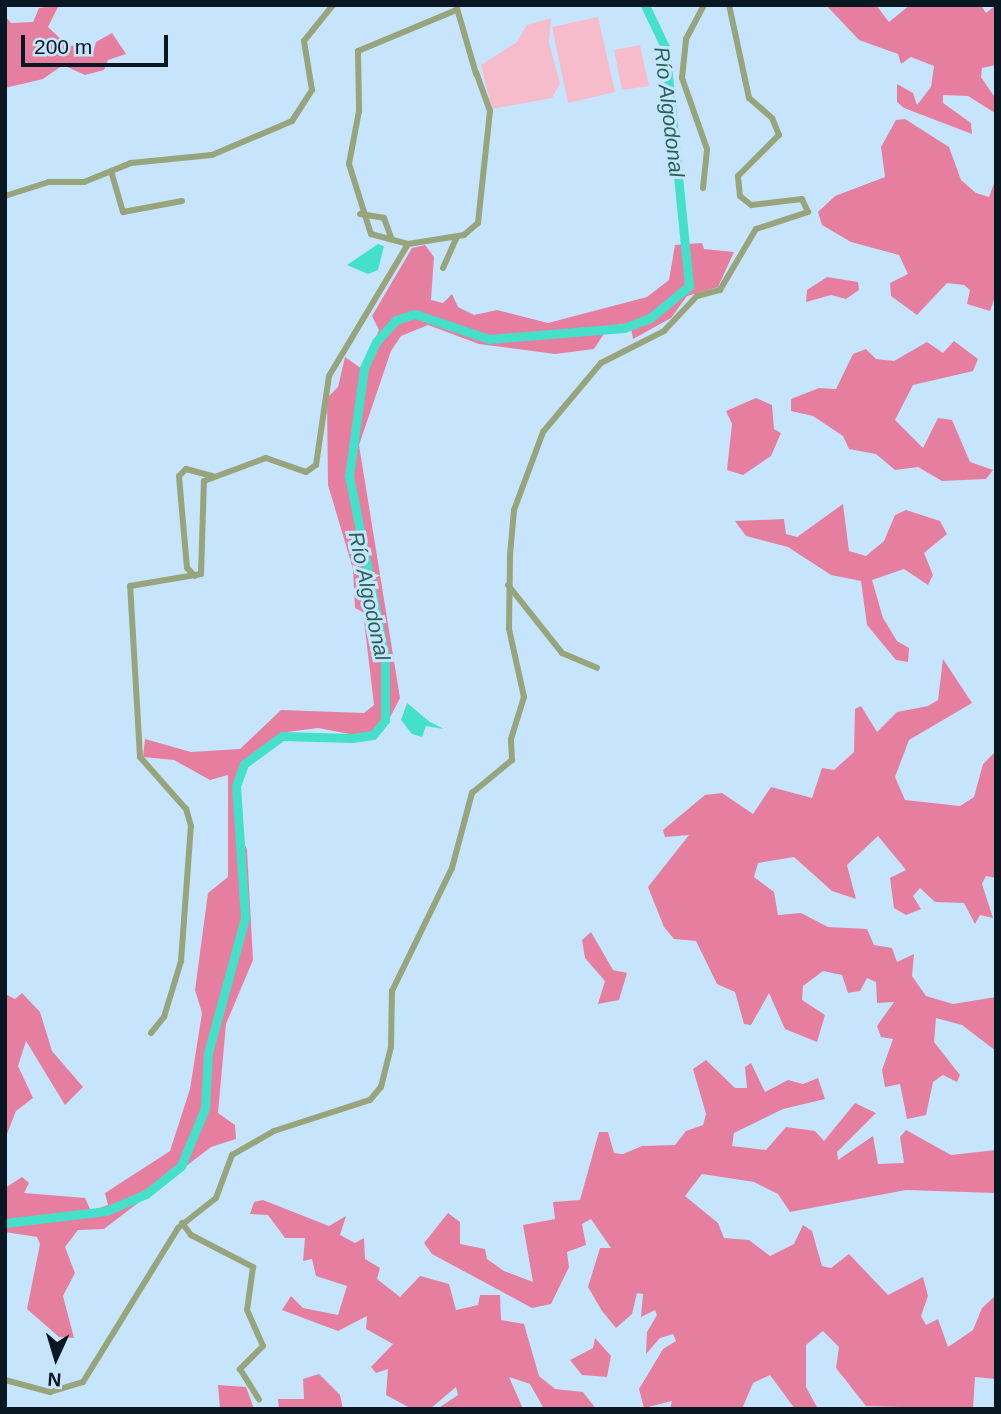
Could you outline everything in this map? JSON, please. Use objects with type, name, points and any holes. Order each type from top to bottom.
[{"type":"street","points":[[5,196],[111,171],[212,155],[302,114],[312,90],[304,41],[333,5]]},
{"type":"street","points":[[703,188],[707,149],[682,78],[687,39],[704,5]]},
{"type":"street","points":[[5,1380],[50,1392],[83,1382],[182,1223],[216,1198],[232,1155],[274,1131],[370,1100],[381,1087],[391,1047],[391,991],[452,868],[472,793],[512,760],[511,739],[524,697],[509,629],[508,585],[514,510],[553,416],[601,363],[664,331],[697,296],[720,290],[756,229],[808,212],[802,199],[751,205],[740,196],[738,176],[779,135],[772,118],[749,98],[729,5]]},
{"type":"street","points":[[443,268],[459,236],[480,216],[488,128],[486,94],[455,8],[445,8],[358,51],[359,111],[349,164],[360,214],[371,234],[391,237],[408,244],[459,236]]},
{"type":"street","points":[[111,171],[123,212],[183,201]]},
{"type":"street","points":[[360,214],[384,218],[391,237]]},
{"type":"street","points":[[151,1033],[164,1017],[181,961],[191,826],[186,809],[140,757],[130,592],[137,580],[197,577],[203,571],[197,543],[202,486],[214,477],[272,457],[306,472],[316,466],[329,376],[408,244]]},
{"type":"street","points":[[197,577],[187,568],[179,476],[186,468],[214,477]]},
{"type":"street","points":[[508,585],[562,653],[597,668]]},
{"type":"street","points":[[182,1223],[191,1235],[253,1267],[247,1310],[264,1343],[240,1369],[259,1400]]},
{"type":"shaded area","points":[[59,5],[48,27],[68,46],[82,45],[93,53],[96,42],[112,33],[126,54],[108,60],[104,70],[85,75],[63,65],[43,79],[5,88],[5,16],[11,23],[33,22],[39,8]]},
{"type":"shaded area","points":[[826,5],[876,5],[889,22],[910,5],[981,5],[986,13],[996,5],[996,65],[982,68],[981,77],[996,99],[995,113],[968,96],[943,95],[943,103],[971,123],[972,134],[904,108],[897,102],[897,84],[913,93],[917,105],[931,87],[934,66],[911,57],[901,64],[898,54],[859,40]]},
{"type":"shaded area","points":[[598,17],[615,92],[568,103],[552,27]]},
{"type":"shaded area","points":[[551,18],[549,43],[560,83],[552,98],[492,109],[481,65],[517,42],[527,25]]},
{"type":"shaded area","points":[[640,45],[649,86],[622,90],[614,50]]},
{"type":"shaded area","points":[[905,119],[949,147],[961,180],[976,193],[989,197],[996,178],[996,294],[990,311],[967,304],[970,290],[964,285],[947,283],[917,315],[891,296],[890,283],[908,274],[899,255],[851,242],[822,225],[818,212],[835,196],[885,177],[881,147],[896,120]]},
{"type":"shaded area","points":[[702,243],[704,249],[734,252],[718,287],[687,296],[671,318],[633,339],[630,323],[609,326],[594,349],[555,354],[479,344],[428,325],[401,336],[391,351],[359,445],[400,698],[383,731],[360,736],[318,728],[288,732],[243,764],[235,787],[236,821],[247,850],[253,960],[226,1024],[218,1113],[235,1125],[236,1139],[211,1147],[104,1229],[78,1230],[65,1247],[75,1273],[63,1296],[74,1338],[59,1337],[27,1309],[40,1244],[37,1237],[5,1232],[5,1188],[22,1177],[29,1183],[24,1193],[85,1198],[91,1211],[108,1205],[105,1193],[170,1151],[190,1089],[202,1013],[195,990],[208,893],[228,877],[228,775],[210,780],[174,760],[143,757],[145,739],[191,752],[240,749],[281,710],[364,713],[374,705],[363,612],[355,608],[353,569],[328,485],[327,398],[338,387],[345,357],[362,369],[379,330],[372,316],[412,248],[425,245],[434,257],[431,300],[443,303],[452,294],[458,307],[474,315],[497,310],[548,323],[647,297],[669,280],[675,245]]},
{"type":"shaded area","points":[[378,244],[384,246],[378,270],[368,274],[347,265]]},
{"type":"shaded area","points":[[827,277],[858,282],[859,290],[846,299],[831,295],[806,302],[807,290]]},
{"type":"shaded area","points":[[954,341],[978,359],[973,371],[913,385],[895,420],[923,448],[938,418],[952,420],[970,462],[993,470],[986,479],[942,481],[918,467],[895,470],[876,454],[849,449],[843,436],[813,416],[791,411],[791,399],[819,388],[836,389],[853,354],[866,349],[876,359],[894,361],[927,342],[943,353]]},
{"type":"shaded area","points":[[756,398],[772,405],[774,429],[781,433],[771,456],[743,475],[727,470],[732,424],[726,411]]},
{"type":"shaded area","points":[[843,504],[849,551],[866,556],[884,541],[895,515],[906,510],[940,521],[947,534],[924,553],[933,575],[928,585],[904,569],[872,580],[883,618],[897,641],[909,648],[908,662],[896,660],[867,625],[861,581],[831,575],[788,547],[746,536],[735,521],[784,519],[786,534],[797,537]]},
{"type":"shaded area","points":[[943,659],[972,703],[909,740],[895,777],[905,800],[960,806],[974,797],[983,764],[996,751],[996,878],[986,876],[982,884],[993,918],[980,915],[975,924],[964,903],[935,902],[920,888],[913,896],[921,909],[906,915],[894,908],[890,878],[906,870],[878,836],[847,865],[856,899],[832,891],[794,857],[758,863],[754,877],[774,892],[778,915],[801,913],[828,927],[867,929],[874,945],[892,948],[897,962],[914,954],[912,976],[926,996],[953,1004],[996,997],[996,1051],[962,1025],[936,1018],[934,1042],[960,1075],[957,1082],[943,1075],[933,1082],[926,1115],[907,1119],[900,1084],[885,1087],[882,1070],[893,1039],[881,1037],[877,1026],[894,1002],[877,1003],[876,982],[867,978],[860,991],[848,993],[842,975],[823,971],[803,986],[802,1000],[825,1015],[817,1042],[785,1029],[769,993],[751,1025],[744,1024],[735,992],[717,984],[696,941],[674,939],[664,927],[648,887],[689,835],[665,837],[663,830],[705,795],[722,793],[753,814],[771,787],[812,798],[822,768],[834,770],[854,752],[855,709],[861,706],[877,732],[897,712],[928,706],[938,700]]},
{"type":"shaded area","points":[[407,703],[430,722],[444,729],[426,726],[422,737],[412,734],[401,720]]},
{"type":"shaded area","points":[[591,932],[613,970],[627,973],[619,1000],[598,1004],[605,981],[585,958],[582,940]]},
{"type":"shaded area","points":[[22,993],[40,1012],[52,1051],[83,1087],[65,1105],[26,1041],[18,1066],[33,1098],[16,1111],[5,1139],[5,994],[15,999]]},
{"type":"shaded area","points":[[706,1060],[735,1088],[747,1088],[745,1067],[751,1063],[765,1092],[788,1080],[803,1084],[818,1078],[825,1099],[783,1109],[734,1133],[732,1146],[766,1150],[786,1127],[815,1131],[824,1141],[855,1103],[876,1113],[837,1152],[838,1160],[873,1136],[878,1164],[904,1163],[900,1137],[906,1130],[951,1155],[996,1150],[994,1193],[906,1190],[790,1212],[778,1194],[754,1182],[702,1174],[685,1196],[718,1223],[724,1238],[749,1240],[770,1256],[794,1244],[803,1225],[812,1231],[822,1266],[831,1268],[849,1254],[888,1295],[923,1277],[928,1296],[921,1316],[926,1325],[938,1319],[948,1347],[973,1330],[982,1308],[996,1295],[996,1379],[975,1377],[973,1409],[866,1406],[836,1368],[839,1347],[823,1331],[806,1345],[806,1387],[818,1409],[795,1409],[770,1375],[753,1383],[742,1409],[670,1409],[672,1401],[644,1408],[639,1389],[663,1349],[676,1341],[673,1334],[660,1338],[646,1354],[647,1332],[657,1315],[655,1310],[641,1317],[643,1294],[637,1293],[632,1314],[616,1328],[602,1311],[588,1287],[600,1248],[611,1248],[591,1219],[582,1224],[586,1245],[567,1252],[569,1267],[551,1304],[532,1308],[432,1254],[424,1243],[448,1213],[460,1222],[460,1244],[485,1249],[487,1259],[504,1271],[533,1282],[523,1225],[555,1219],[553,1202],[580,1200],[599,1132],[608,1132],[614,1153],[623,1154],[642,1146],[675,1145],[686,1131],[703,1125],[706,1114],[693,1069]]},
{"type":"shaded area","points":[[263,1200],[329,1226],[346,1216],[340,1235],[355,1243],[364,1238],[365,1259],[380,1268],[377,1279],[400,1297],[420,1276],[449,1284],[456,1310],[478,1305],[480,1295],[500,1295],[501,1320],[524,1324],[539,1376],[555,1389],[583,1392],[596,1409],[544,1409],[530,1384],[509,1377],[523,1409],[437,1409],[458,1395],[456,1387],[430,1409],[412,1409],[386,1395],[388,1369],[376,1373],[371,1367],[393,1344],[366,1329],[367,1316],[338,1331],[282,1310],[291,1296],[303,1308],[338,1315],[347,1286],[316,1276],[312,1259],[303,1261],[305,1238],[285,1238],[268,1215],[250,1214],[254,1202]]},
{"type":"shaded area","points":[[595,1338],[611,1356],[607,1377],[582,1375],[570,1360],[593,1348]]},
{"type":"shaded area","points":[[319,1374],[340,1395],[343,1409],[279,1409],[278,1399],[304,1399],[303,1379]]},
{"type":"shaded area","points":[[218,1385],[246,1387],[254,1409],[220,1409]]},
{"type":"waterway","name":"Río Algodonal","points":[[5,1223],[106,1211],[146,1194],[181,1166],[205,1108],[208,1053],[245,918],[236,786],[244,764],[282,736],[352,738],[373,735],[385,720],[385,657],[349,476],[364,368],[376,342],[396,320],[415,314],[489,339],[624,328],[650,318],[689,286],[665,47],[645,5]]}]
